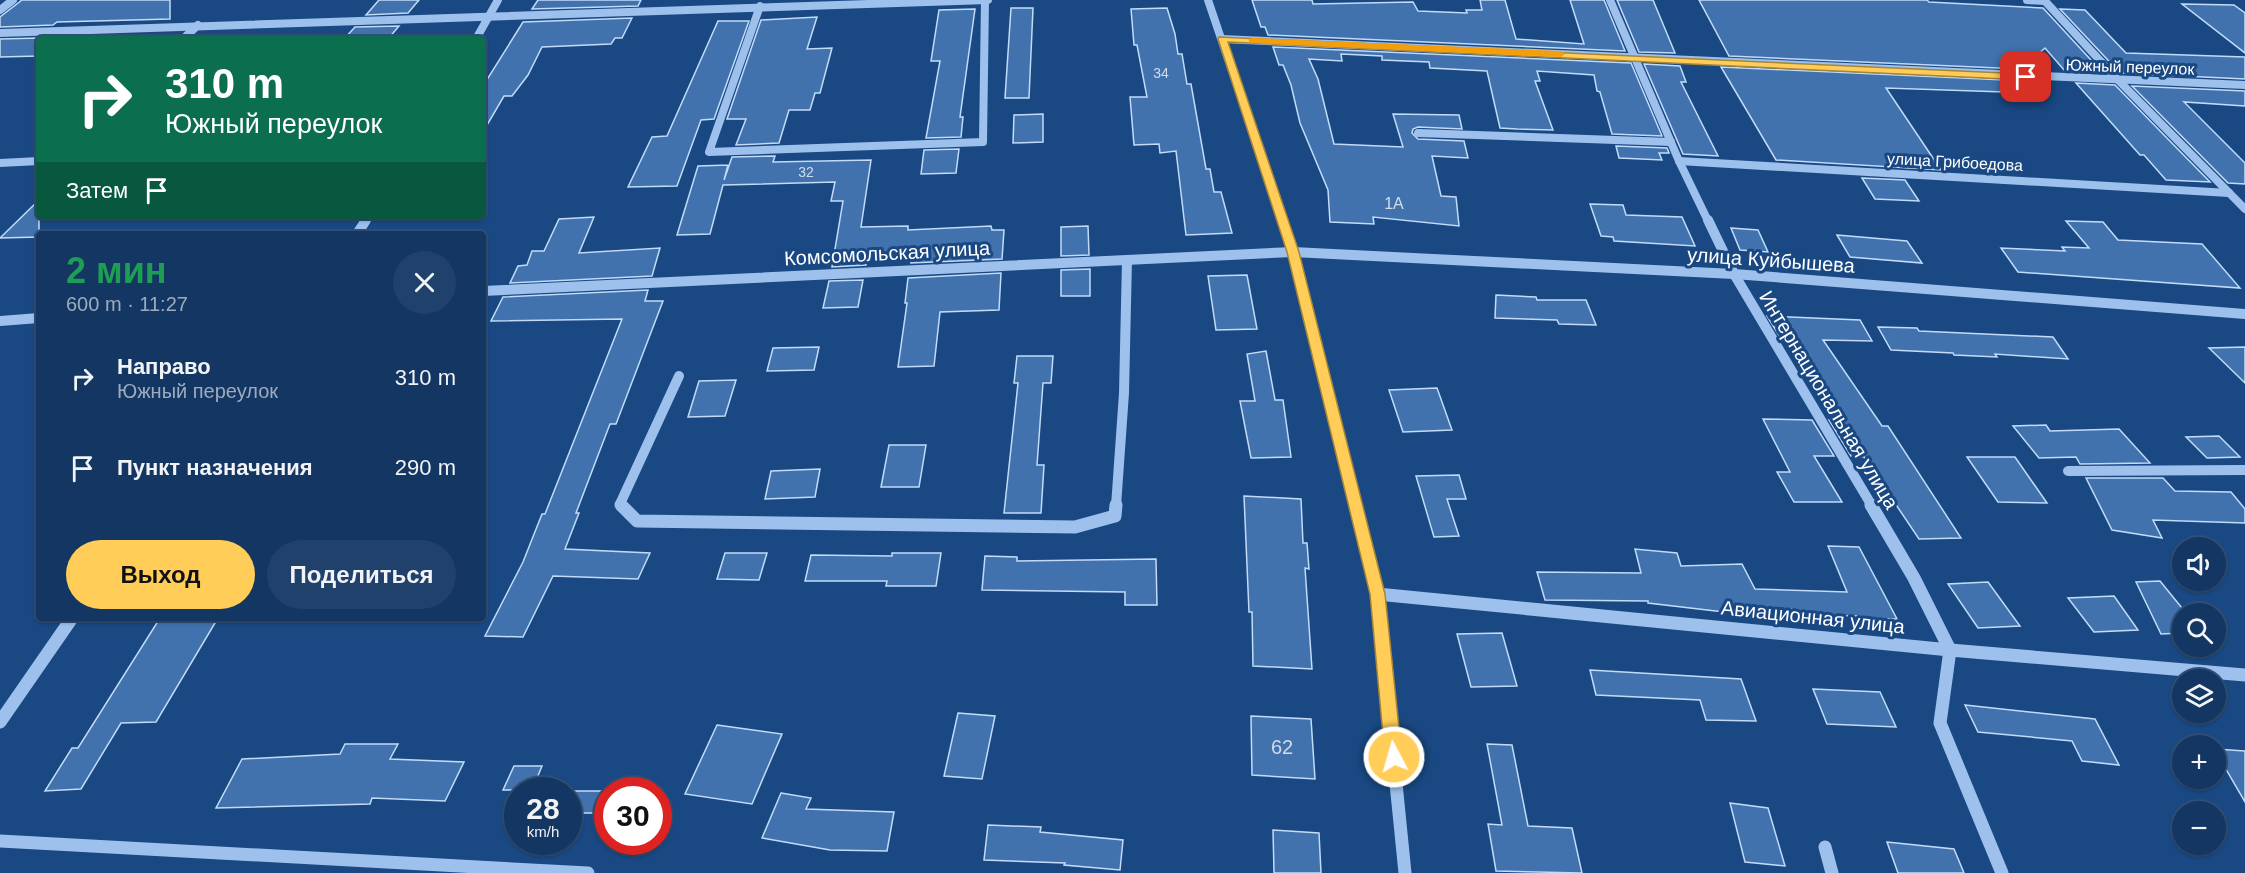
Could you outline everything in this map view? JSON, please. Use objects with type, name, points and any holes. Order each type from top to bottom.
[{"type":"street","points":[[0,10],[13,0]]},
{"type":"street","points":[[478,36],[498,0]]},
{"type":"street","points":[[0,33],[749,3],[760,6],[986,0],[983,142],[710,152],[760,6]]},
{"type":"street","points":[[1208,0],[1293,252],[1377,594],[1405,873]]},
{"type":"street","name":"Интернациональная улица","points":[[1610,0],[1679,161],[1734,274],[1914,578],[1950,651]]},
{"type":"street","points":[[2027,0],[2045,1],[2119,81],[2245,209]]},
{"type":"street","points":[[186,36],[198,25]]},
{"type":"street","name":"Южный переулок","points":[[1222,39],[2245,85]]},
{"type":"street","points":[[1418,133],[1671,142]]},
{"type":"street","points":[[0,163],[36,161]]},
{"type":"street","name":"улица Грибоедова","points":[[1679,161],[2229,194]]},
{"type":"street","name":"Комсомольская улица","points":[[486,291],[1293,252]]},
{"type":"street","name":"улица Куйбышева","points":[[1293,252],[1734,274],[2245,314]]},
{"type":"street","points":[[680,376],[620,504],[637,521],[1006,528],[1075,527],[1095,522],[1115,516],[1124,393],[1127,260]]},
{"type":"street","points":[[0,321],[36,318]]},
{"type":"street","points":[[2068,471],[2245,470]]},
{"type":"street","name":"Авиационная улица","points":[[1377,594],[1950,651],[2245,675]]},
{"type":"street","points":[[0,722],[70,621]]},
{"type":"street","points":[[1950,651],[1940,723],[2002,873]]},
{"type":"street","points":[[0,841],[588,873]]},
{"type":"street","points":[[1825,847],[1832,873]]},
{"type":"building","points":[[22,0],[170,0],[170,19],[57,22],[53,25],[0,27],[0,17]]},
{"type":"building","points":[[379,0],[419,0],[408,13],[366,15]]},
{"type":"building","points":[[538,0],[641,0],[638,6],[532,9]]},
{"type":"building","points":[[1252,0],[1312,0],[1313,4],[1413,2],[1418,11],[1467,13],[1466,10],[1482,10],[1480,0],[1505,0],[1516,39],[1584,44],[1570,0],[1604,0],[1625,51],[1268,35],[1265,27],[1261,27]]},
{"type":"building","points":[[1617,0],[1653,0],[1675,53],[1639,52]]},
{"type":"building","points":[[1699,0],[1927,0],[1929,2],[2043,8],[2103,73],[2065,71],[2045,48],[2020,69],[1729,56]]},
{"type":"building","points":[[2182,4],[2234,5],[2245,13],[2245,53]]},
{"type":"building","points":[[1011,8],[1033,8],[1029,98],[1005,98]]},
{"type":"building","points":[[1167,8],[1178,54],[1182,54],[1187,84],[1191,84],[1206,169],[1210,169],[1214,192],[1221,192],[1232,233],[1186,235],[1176,151],[1160,153],[1159,144],[1134,145],[1130,97],[1147,97],[1137,45],[1134,45],[1131,9]]},
{"type":"building","points":[[975,9],[960,117],[963,117],[961,137],[926,138],[940,61],[931,61],[939,10]]},
{"type":"building","points":[[2060,9],[2085,10],[2126,53],[2245,57],[2245,79],[2120,73]]},
{"type":"building","points":[[817,17],[807,49],[832,48],[820,93],[815,93],[810,110],[789,110],[779,143],[736,145],[746,119],[727,119],[761,20]]},
{"type":"building","points":[[632,18],[622,38],[615,38],[611,44],[542,47],[528,75],[512,96],[504,96],[486,127],[486,81],[523,22]]},
{"type":"building","points":[[718,21],[749,21],[714,119],[701,120],[677,186],[628,187],[652,137],[667,136]]},
{"type":"building","points":[[399,26],[391,36],[347,36],[355,27]]},
{"type":"building","points":[[36,38],[36,56],[0,57],[0,39]]},
{"type":"building","points":[[1273,47],[1631,63],[1662,136],[1612,134],[1594,75],[1537,71],[1540,81],[1535,81],[1553,130],[1517,129],[1500,128],[1487,71],[1430,68],[1429,62],[1382,60],[1382,56],[1341,54],[1342,61],[1309,59],[1318,79],[1334,144],[1403,147],[1393,114],[1459,115],[1462,129],[1418,127],[1413,129],[1412,133],[1418,139],[1464,141],[1468,158],[1432,156],[1441,196],[1456,197],[1459,226],[1373,217],[1374,224],[1330,222],[1328,190],[1300,123],[1291,85],[1283,65],[1279,65]]},
{"type":"building","points":[[1644,64],[1680,66],[1686,82],[1681,82],[1718,156],[1683,154]]},
{"type":"building","points":[[1721,67],[2027,81],[2037,93],[1886,88],[1941,170],[1776,160]]},
{"type":"building","points":[[2076,83],[2115,85],[2210,182],[2166,180],[2144,155],[2140,155]]},
{"type":"building","points":[[2132,86],[2245,91],[2245,106],[2184,102],[2245,163],[2245,184],[2228,183]]},
{"type":"building","points":[[1043,114],[1043,142],[1013,143],[1014,115]]},
{"type":"building","points":[[1616,146],[1667,148],[1669,153],[1659,153],[1662,160],[1619,158]]},
{"type":"building","points":[[959,149],[956,173],[921,174],[924,150]]},
{"type":"building","points":[[775,156],[773,162],[871,160],[861,227],[908,226],[908,230],[991,226],[992,230],[1004,230],[1002,259],[911,263],[912,253],[868,255],[866,265],[832,267],[843,201],[831,201],[835,182],[723,185],[710,234],[677,235],[698,166],[728,165],[724,180],[732,157]]},
{"type":"building","points":[[1862,178],[1905,180],[1919,201],[1875,199]]},
{"type":"building","points":[[36,203],[39,231],[36,231],[36,237],[0,238]]},
{"type":"building","points":[[1590,204],[1623,205],[1626,215],[1682,217],[1695,246],[1614,241],[1613,237],[1601,236]]},
{"type":"building","points":[[594,217],[579,253],[660,248],[652,276],[510,283],[518,266],[527,265],[532,251],[544,251],[559,219]]},
{"type":"building","points":[[2066,221],[2103,222],[2118,240],[2202,244],[2240,288],[2018,272],[2001,248],[2065,251],[2062,247],[2089,248]]},
{"type":"building","points":[[1088,226],[1089,255],[1061,256],[1061,227]]},
{"type":"building","points":[[1731,228],[1758,230],[1768,252],[1740,250]]},
{"type":"building","points":[[1837,235],[1907,241],[1922,263],[1850,257]]},
{"type":"building","points":[[1090,269],[1090,296],[1061,296],[1061,270]]},
{"type":"building","points":[[1001,273],[999,310],[940,312],[934,366],[898,367],[908,278]]},
{"type":"building","points":[[1247,275],[1257,329],[1216,330],[1208,276]]},
{"type":"building","points":[[863,280],[858,307],[823,308],[829,281]]},
{"type":"building","points":[[648,290],[645,301],[663,301],[616,424],[610,424],[576,513],[579,513],[565,549],[650,553],[638,579],[553,576],[523,637],[485,636],[523,562],[542,514],[545,514],[622,319],[491,321],[503,297]]},
{"type":"building","points":[[1496,295],[1536,297],[1537,300],[1586,300],[1596,325],[1559,324],[1557,320],[1495,318]]},
{"type":"building","points":[[1767,316],[1860,320],[1872,341],[1823,340],[1882,426],[1888,426],[1961,538],[1919,539],[1864,457],[1851,456],[1829,420],[1840,420],[1786,338],[1780,337]]},
{"type":"building","points":[[1878,327],[2053,337],[2068,359],[1891,350]]},
{"type":"building","points":[[819,347],[814,370],[767,371],[773,348]]},
{"type":"building","points":[[2245,347],[2245,383],[2209,348]]},
{"type":"building","points":[[1266,351],[1275,400],[1283,400],[1291,457],[1251,458],[1240,401],[1255,401],[1247,354]]},
{"type":"building","points":[[1017,356],[1053,356],[1051,383],[1043,383],[1037,465],[1044,465],[1041,513],[1004,513],[1018,383],[1014,383]]},
{"type":"building","points":[[736,380],[725,416],[688,417],[699,381]]},
{"type":"building","points":[[1437,388],[1452,430],[1403,432],[1389,390]]},
{"type":"building","points":[[1763,419],[1812,420],[1834,456],[1814,456],[1842,502],[1794,502],[1777,472],[1790,472]]},
{"type":"building","points":[[2046,425],[2050,431],[2119,429],[2150,463],[2080,464],[2076,457],[2039,458],[2013,426]]},
{"type":"building","points":[[2219,436],[2240,457],[2207,458],[2186,437]]},
{"type":"building","points":[[889,445],[926,445],[919,487],[881,487]]},
{"type":"building","points":[[1967,457],[2015,457],[2047,503],[1998,502]]},
{"type":"building","points":[[820,469],[815,497],[765,499],[771,471]]},
{"type":"building","points":[[1459,475],[1466,499],[1447,499],[1459,536],[1434,537],[1416,476]]},
{"type":"building","points":[[2086,478],[2163,478],[2175,491],[2231,492],[2245,509],[2245,523],[2153,520],[2162,538],[2112,530]]},
{"type":"building","points":[[1244,496],[1301,499],[1303,543],[1307,543],[1309,569],[1305,568],[1312,669],[1253,666],[1252,612],[1249,612]]},
{"type":"building","points":[[1828,546],[1859,547],[1897,619],[1794,615],[1791,609],[1724,612],[1648,603],[1648,601],[1545,600],[1537,572],[1641,573],[1635,549],[1677,553],[1681,566],[1742,564],[1755,589],[1847,592]]},
{"type":"building","points":[[725,553],[767,553],[759,580],[717,579]]},
{"type":"building","points":[[892,553],[941,553],[936,586],[886,586],[887,581],[805,581],[811,555],[892,556]]},
{"type":"building","points":[[985,556],[1017,557],[1017,561],[1156,559],[1157,605],[1125,605],[1125,592],[982,590]]},
{"type":"building","points":[[2160,581],[2178,603],[2172,603],[2172,633],[2161,634],[2136,582]]},
{"type":"building","points":[[1988,582],[2020,626],[1978,628],[1948,584]]},
{"type":"building","points":[[2114,596],[2138,630],[2094,632],[2068,598]]},
{"type":"building","points":[[158,621],[216,621],[156,722],[121,723],[81,789],[45,791],[72,748],[78,748]]},
{"type":"building","points":[[1502,633],[1517,686],[1471,687],[1457,634]]},
{"type":"building","points":[[1590,670],[1741,679],[1756,721],[1706,720],[1700,700],[1596,695]]},
{"type":"building","points":[[1813,689],[1880,692],[1896,727],[1827,724]]},
{"type":"building","points":[[1965,705],[2095,719],[2119,765],[2082,761],[2072,741],[1978,732]]},
{"type":"building","points":[[958,713],[995,716],[982,779],[944,776]]},
{"type":"building","points":[[1251,716],[1311,719],[1315,779],[1252,775]]},
{"type":"building","points":[[717,725],[782,734],[752,804],[685,794]]},
{"type":"building","points":[[345,744],[398,744],[390,759],[464,762],[445,801],[372,798],[370,804],[216,808],[242,759],[340,754]]},
{"type":"building","points":[[1487,744],[1512,745],[1528,826],[1572,828],[1582,873],[1496,871],[1488,824],[1502,825]]},
{"type":"building","points":[[2226,750],[2245,751],[2245,802],[2226,769]]},
{"type":"building","points":[[514,766],[542,766],[537,777],[509,777]]},
{"type":"building","points":[[582,791],[594,791],[594,813],[582,813]]},
{"type":"building","points":[[781,793],[811,798],[806,809],[894,812],[887,851],[830,850],[762,838]]},
{"type":"building","points":[[1730,803],[1768,808],[1785,866],[1745,862]]},
{"type":"building","points":[[988,825],[1041,827],[1040,832],[1123,840],[1120,870],[1064,865],[1065,863],[984,860]]},
{"type":"building","points":[[1273,830],[1319,833],[1321,873],[1274,873]]},
{"type":"building","points":[[1887,842],[1954,849],[1964,873],[1898,873]]},
{"type":"slow traffic","points":[[1252,41],[1561,54]]},
{"type":"route","points":[[1394,757],[1377,594],[1293,252],[1222,39],[2026,77]]}]
